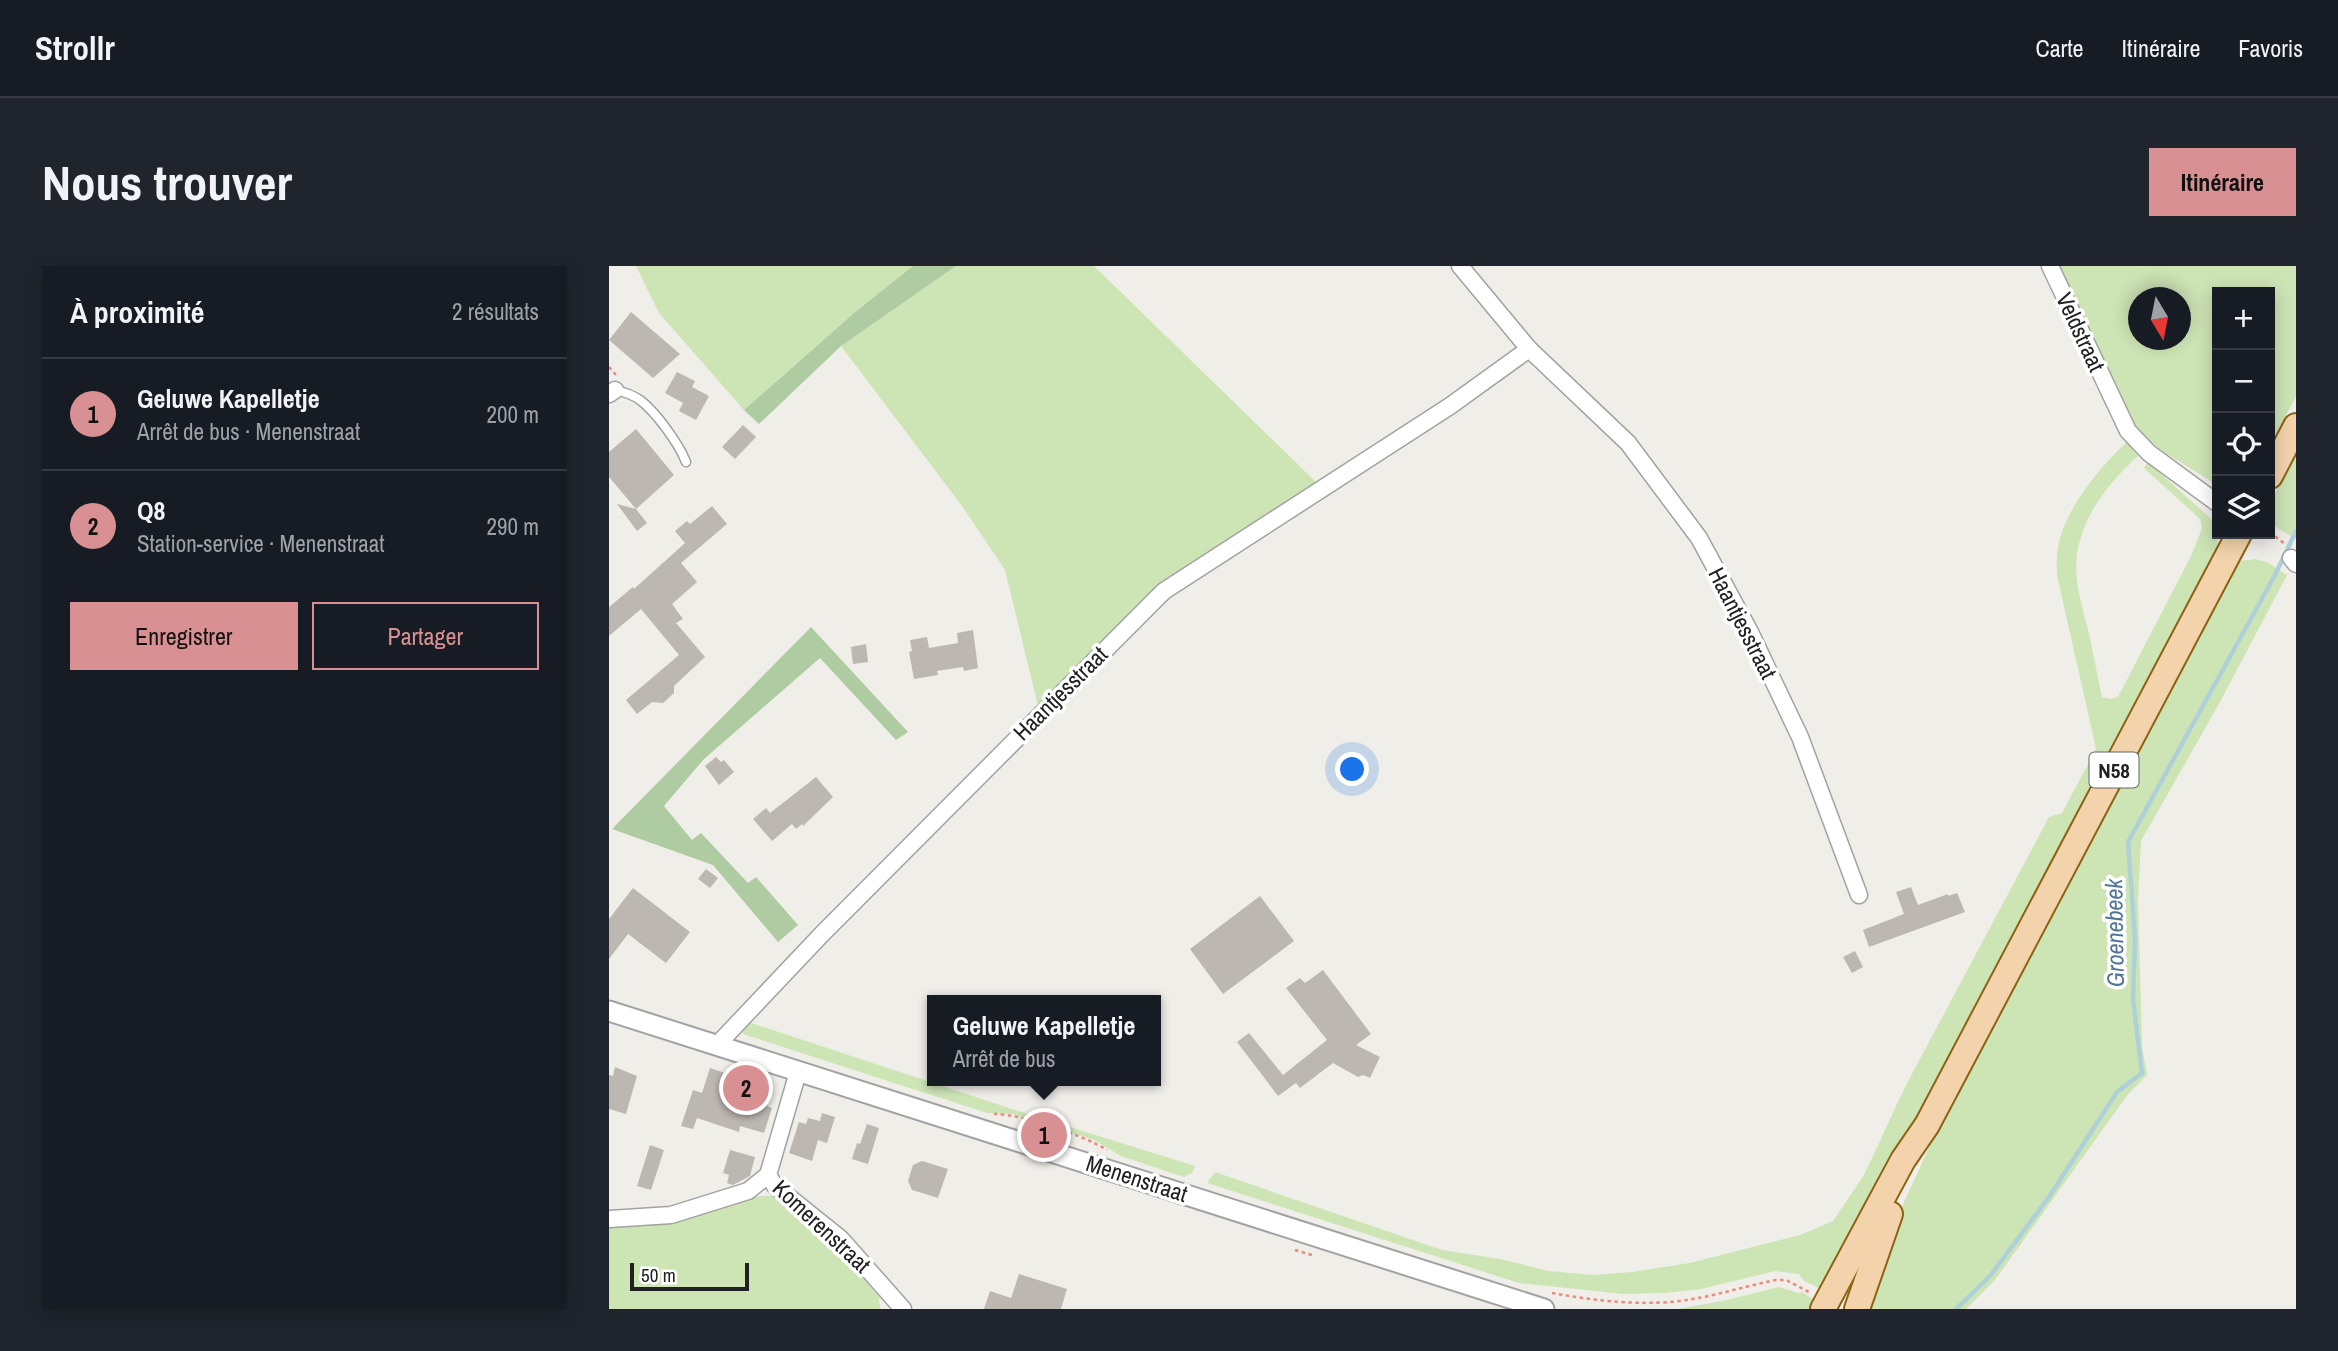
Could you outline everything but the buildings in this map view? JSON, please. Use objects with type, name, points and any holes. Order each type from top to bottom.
[{"type":"main road","points":[[2275,466],[2296,426]]},
{"type":"main road","name":"N58","points":[[1857,1309],[1879,1242],[1927,1125],[2236,539]]},
{"type":"main road","name":"N58","points":[[1816,1300],[1927,1125]]},
{"type":"street","points":[[1460,266],[1529,349]]},
{"type":"street","name":"Veldstraat","points":[[2050,266],[2135,442],[2212,499]]},
{"type":"street","name":"Haantjesstraat","points":[[716,1046],[823,933],[1157,598],[1455,402],[1529,349],[1628,443],[1699,538],[1750,632],[1800,737],[1859,895]]},
{"type":"street","name":"Menenstraat","points":[[609,1010],[1177,1190],[1546,1301]]},
{"type":"street","name":"Komerenstraat","points":[[609,1219],[671,1214],[748,1191],[768,1175],[798,1072]]},
{"type":"street","name":"Komerenstraat","points":[[768,1175],[784,1193],[841,1239],[903,1309]]},
{"type":"lane","points":[[612,392],[633,396],[644,402],[681,449],[686,462]]},
{"type":"path","points":[[1546,1301],[1651,1303],[1703,1297],[1776,1280],[1786,1280],[1816,1300]]},
{"type":"green space","points":[[636,266],[913,266],[854,313],[744,410],[659,313]]},
{"type":"green space","points":[[913,266],[956,266],[841,346],[759,424],[744,410],[854,313]]},
{"type":"green space","points":[[956,266],[1094,266],[1317,483],[1146,596],[1038,706],[1005,570],[962,506],[841,346]]},
{"type":"green space","points":[[2054,266],[2296,266],[2296,396],[2275,437],[2275,287],[2212,287],[2212,482],[2164,452],[2133,427]]},
{"type":"green space","points":[[2127,442],[2138,456],[2110,485],[2095,507],[2083,531],[2077,556],[2078,589],[2102,697],[2118,697],[2192,554],[2202,528],[2200,519],[2144,468],[2148,462],[2211,519],[2212,539],[2217,539],[2217,550],[1817,1309],[1677,1309],[1779,1287],[1802,1292],[1813,1299],[1819,1288],[1804,1281],[1799,1274],[1775,1271],[1701,1289],[1664,1293],[1624,1294],[1519,1283],[1207,1183],[1215,1172],[1442,1250],[1500,1259],[1549,1271],[1593,1275],[1690,1263],[1800,1235],[1833,1221],[1864,1175],[1905,1087],[2049,817],[2062,813],[2096,749],[2057,575],[2057,554],[2062,533],[2075,504]]},
{"type":"green space","points":[[2296,454],[2296,539],[2275,526],[2275,494]]},
{"type":"green space","points":[[2255,559],[2267,562],[2287,575],[2220,702],[2141,841],[2138,900],[2142,1046],[2147,1075],[2128,1094],[1995,1280],[1966,1309],[1867,1309],[1900,1211],[1928,1150],[2232,572],[2241,561]]},
{"type":"green space","points":[[811,627],[908,732],[896,740],[820,658],[704,759],[664,806],[692,840],[701,833],[748,883],[756,877],[798,925],[778,942],[713,865],[612,829]]},
{"type":"green space","points":[[745,1021],[927,1081],[927,1086],[942,1086],[1195,1166],[1192,1173],[1184,1177],[1121,1156],[1094,1140],[1012,1114],[987,1113],[743,1034]]},
{"type":"green space","points":[[772,1196],[835,1246],[879,1297],[880,1309],[609,1309],[609,1226]]},
{"type":"waterway","name":"Groenebeek","points":[[1956,1309],[1990,1276],[2049,1197],[2117,1092],[2142,1073],[2133,999],[2135,939],[2128,842],[2275,575],[2296,531]]},
{"type":"place","name":"Q8","points":[[746,1088]]},
{"type":"place","name":"Geluwe Kapelletje","points":[[1044,1135]]}]
